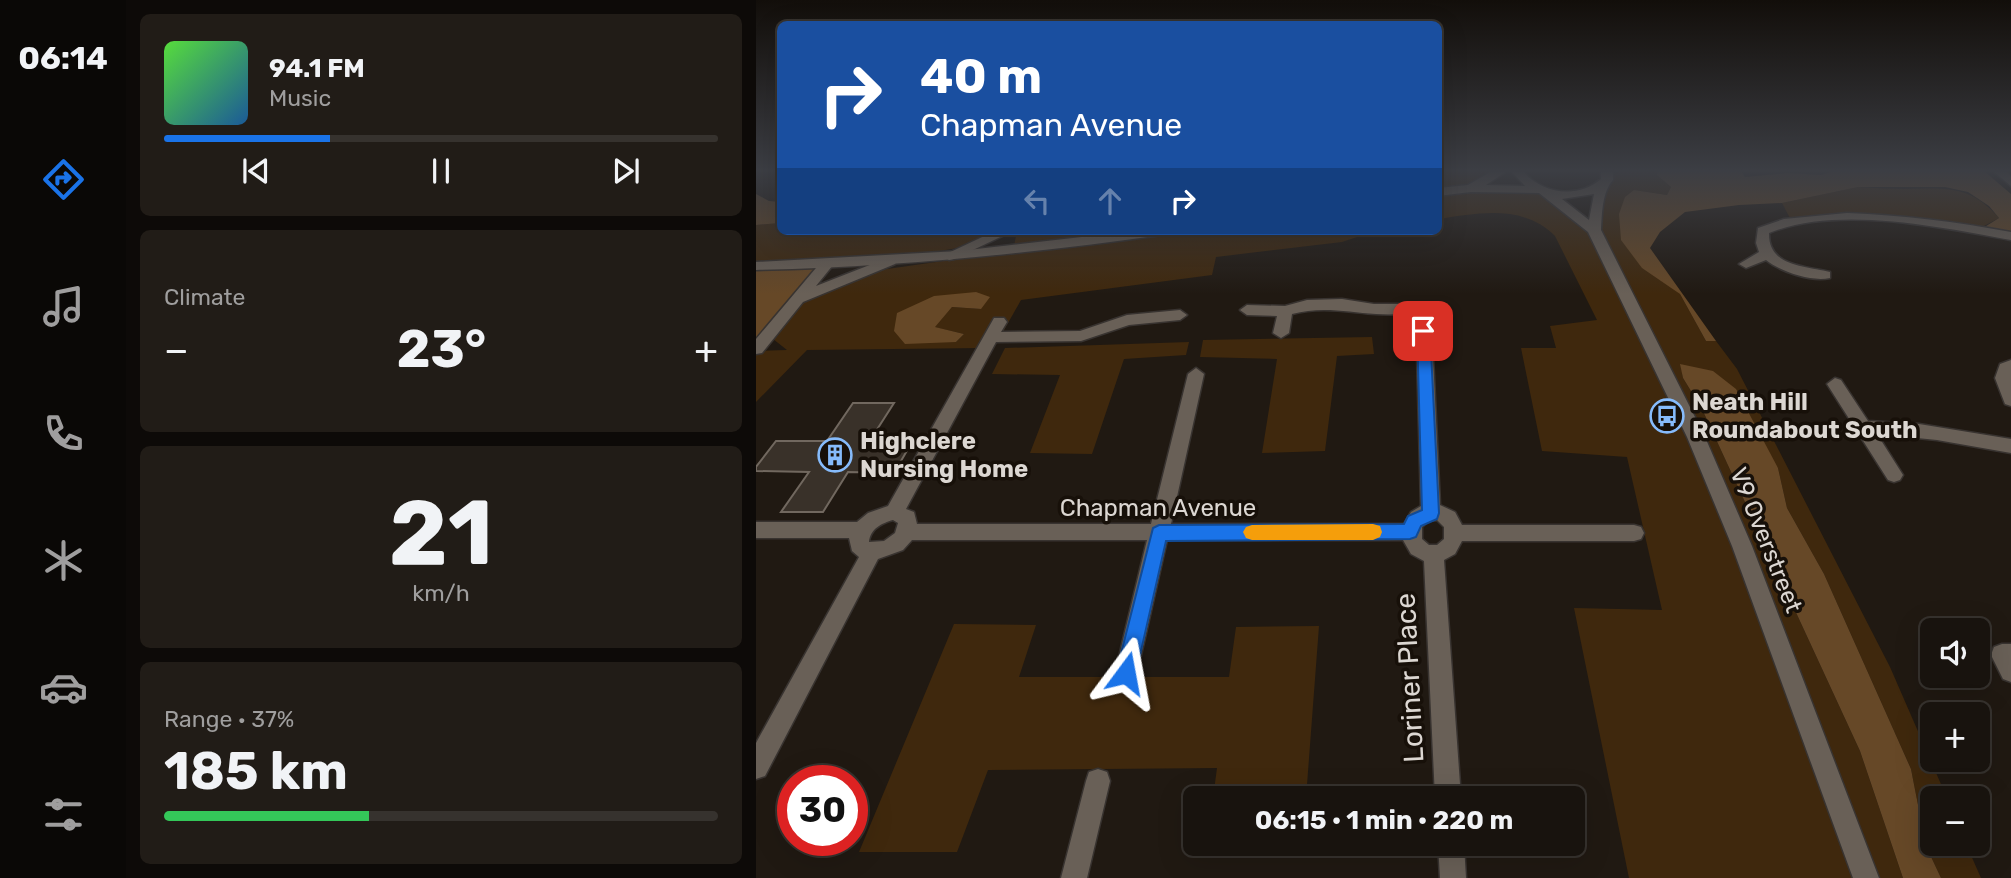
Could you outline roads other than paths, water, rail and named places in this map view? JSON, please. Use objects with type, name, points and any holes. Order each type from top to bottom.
[{"type":"street","name":"V9 Overstreet","points":[[1570,212],[1594,230],[1696,438],[1742,546],[1867,878]]},
{"type":"street","points":[[1594,230],[1596,212]]},
{"type":"street","points":[[1825,275],[1796,272],[1765,255],[1760,243],[1763,231],[1775,223],[1829,216],[1957,226],[2011,236]]},
{"type":"street","points":[[949,256],[997,235]]},
{"type":"street","points":[[1014,251],[1016,235]]},
{"type":"street","points":[[756,266],[826,265],[1014,251],[1132,235]]},
{"type":"street","points":[[1746,264],[1765,255]]},
{"type":"street","points":[[798,300],[890,261]]},
{"type":"street","points":[[756,349],[826,265]]},
{"type":"street","points":[[1247,310],[1285,311],[1307,304],[1342,304],[1374,309],[1441,309]]},
{"type":"street","points":[[1423,310],[1431,513]]},
{"type":"street","points":[[1281,332],[1285,311]]},
{"type":"street","points":[[894,512],[907,518],[909,523],[906,532],[894,545],[873,552],[865,551],[859,545],[861,530],[872,520],[894,512],[995,329],[1081,336],[1127,320],[1180,315]]},
{"type":"street","points":[[2011,366],[2006,368],[2003,379],[2011,400]]},
{"type":"street","points":[[1126,673],[1196,374]]},
{"type":"street","points":[[1835,384],[1894,475]]},
{"type":"street","points":[[1863,428],[1924,430],[2011,446]]},
{"type":"street","points":[[1431,513],[1451,521],[1456,533],[1453,545],[1434,553],[1415,544],[1410,532],[1414,521],[1431,513]]},
{"type":"street","points":[[756,530],[861,530]]},
{"type":"street","name":"Chapman Avenue","points":[[906,532],[1410,532]]},
{"type":"street","points":[[1456,533],[1634,533]]},
{"type":"street","points":[[756,767],[873,552]]},
{"type":"street","name":"Loriner Place","points":[[1434,553],[1447,786]]},
{"type":"street","points":[[1074,878],[1098,781]]},
{"type":"street","points":[[1452,856],[1453,878]]},
{"type":"place","name":"Neath Hill Roundabout South","points":[[1667,416]]},
{"type":"place","name":"Highclere Nursing Home","points":[[835,455]]}]
